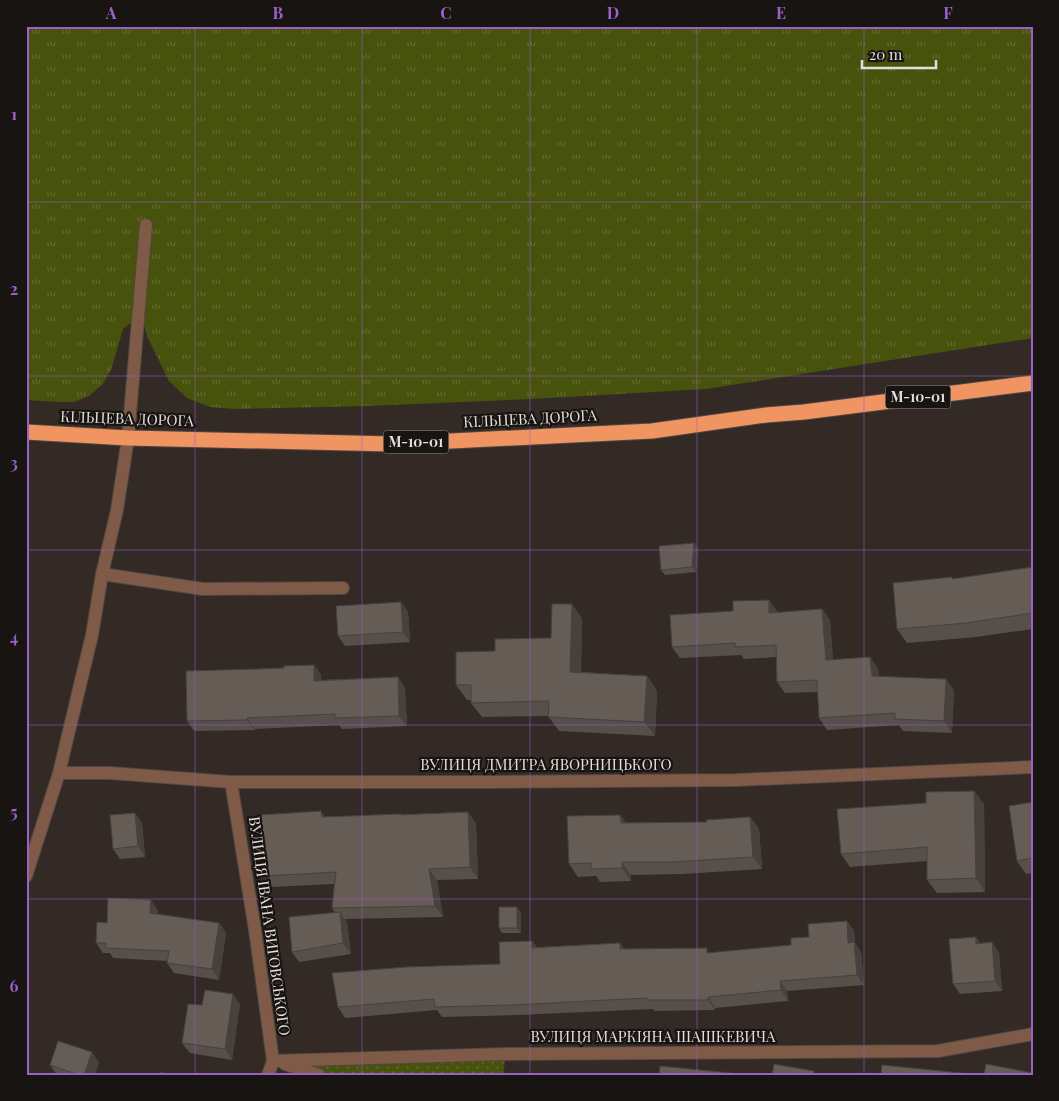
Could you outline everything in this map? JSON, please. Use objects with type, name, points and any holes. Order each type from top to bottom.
[{"type":"highway","name":"КІЛЬЦЕВА ДОРОГА","points":[[26,432],[128,438],[392,444],[652,430],[1033,383]]},
{"type":"highway","points":[[1015,385],[1033,389]]},
{"type":"street","points":[[26,876],[59,773],[92,635],[102,574],[118,510],[128,438],[146,225]]},
{"type":"street","points":[[102,574],[203,589],[343,588]]},
{"type":"street","name":"ВУЛИЦЯ ДМИТРА ЯВОРНИЦЬКОГО","points":[[59,773],[110,773],[231,782],[490,782],[737,780],[1033,767]]},
{"type":"street","name":"ВУЛИЦЯ ІВАНА ВИГОВСЬКОГО","points":[[231,782],[255,930],[273,1061],[268,1075]]},
{"type":"street","name":"ВУЛИЦЯ МАРКІЯНА ШАШКЕВИЧА","points":[[273,1061],[506,1054],[938,1051],[1033,1034]]},
{"type":"street","points":[[273,1061],[319,1075]]},
{"type":"green space","points":[[26,26],[1033,26],[1033,338],[706,389],[368,406],[235,409],[210,407],[187,398],[169,381],[147,336],[144,324],[132,322],[123,329],[111,370],[102,385],[89,396],[74,402],[26,400]]},
{"type":"green space","points":[[506,1054],[503,1075],[319,1075],[273,1061]]},
{"type":"building","points":[[694,543],[692,567],[661,570],[659,546]]},
{"type":"building","points":[[1033,567],[1033,613],[966,623],[897,629],[893,583],[952,577],[952,579]]},
{"type":"building","points":[[769,600],[769,613],[822,609],[826,660],[870,657],[872,676],[946,679],[944,721],[895,719],[895,713],[819,718],[817,680],[777,682],[776,645],[735,647],[735,643],[672,647],[670,615],[733,611],[733,601]]},
{"type":"building","points":[[401,602],[403,632],[338,636],[336,606]]},
{"type":"building","points":[[552,604],[572,604],[570,672],[647,676],[644,722],[548,717],[549,701],[471,703],[471,685],[456,685],[456,652],[495,651],[495,639],[551,638]]},
{"type":"building","points":[[314,665],[314,681],[398,677],[399,716],[335,718],[335,714],[247,718],[247,720],[187,721],[186,671],[284,668],[284,666]]},
{"type":"building","points":[[974,791],[976,878],[927,880],[927,847],[841,854],[837,809],[926,803],[926,792]]},
{"type":"building","points":[[1033,802],[1033,858],[1017,861],[1009,806]]},
{"type":"building","points":[[321,811],[322,817],[468,812],[470,867],[429,869],[435,906],[332,908],[336,872],[264,876],[260,815]]},
{"type":"building","points":[[135,813],[138,846],[113,849],[110,815]]},
{"type":"building","points":[[620,815],[621,823],[707,822],[706,820],[750,817],[753,857],[673,862],[622,862],[622,868],[591,869],[591,863],[569,864],[567,816]]},
{"type":"building","points":[[108,898],[151,900],[150,913],[219,923],[212,969],[167,963],[169,951],[106,948],[106,943],[96,943],[97,922],[107,923]]},
{"type":"building","points":[[499,907],[517,907],[517,928],[499,928]]},
{"type":"building","points":[[340,912],[343,943],[292,952],[289,917]]},
{"type":"building","points":[[847,921],[848,943],[854,942],[857,975],[780,981],[781,990],[708,997],[708,1000],[647,1000],[647,998],[435,1007],[434,999],[338,1007],[332,973],[406,967],[500,964],[499,942],[532,941],[532,948],[620,943],[620,949],[707,948],[707,953],[791,945],[791,938],[809,937],[808,924]]},
{"type":"building","points":[[976,937],[976,944],[992,942],[995,981],[953,984],[949,939]]},
{"type":"building","points":[[205,990],[233,994],[225,1049],[182,1043],[188,1004],[202,1005]]},
{"type":"building","points":[[58,1041],[92,1052],[84,1075],[50,1065]]},
{"type":"building","points":[[774,1064],[814,1071],[813,1075],[772,1075]]},
{"type":"building","points":[[986,1064],[1033,1073],[1033,1075],[984,1075]]},
{"type":"building","points":[[882,1065],[981,1075],[881,1075]]},
{"type":"building","points":[[660,1066],[751,1075],[659,1075]]}]
